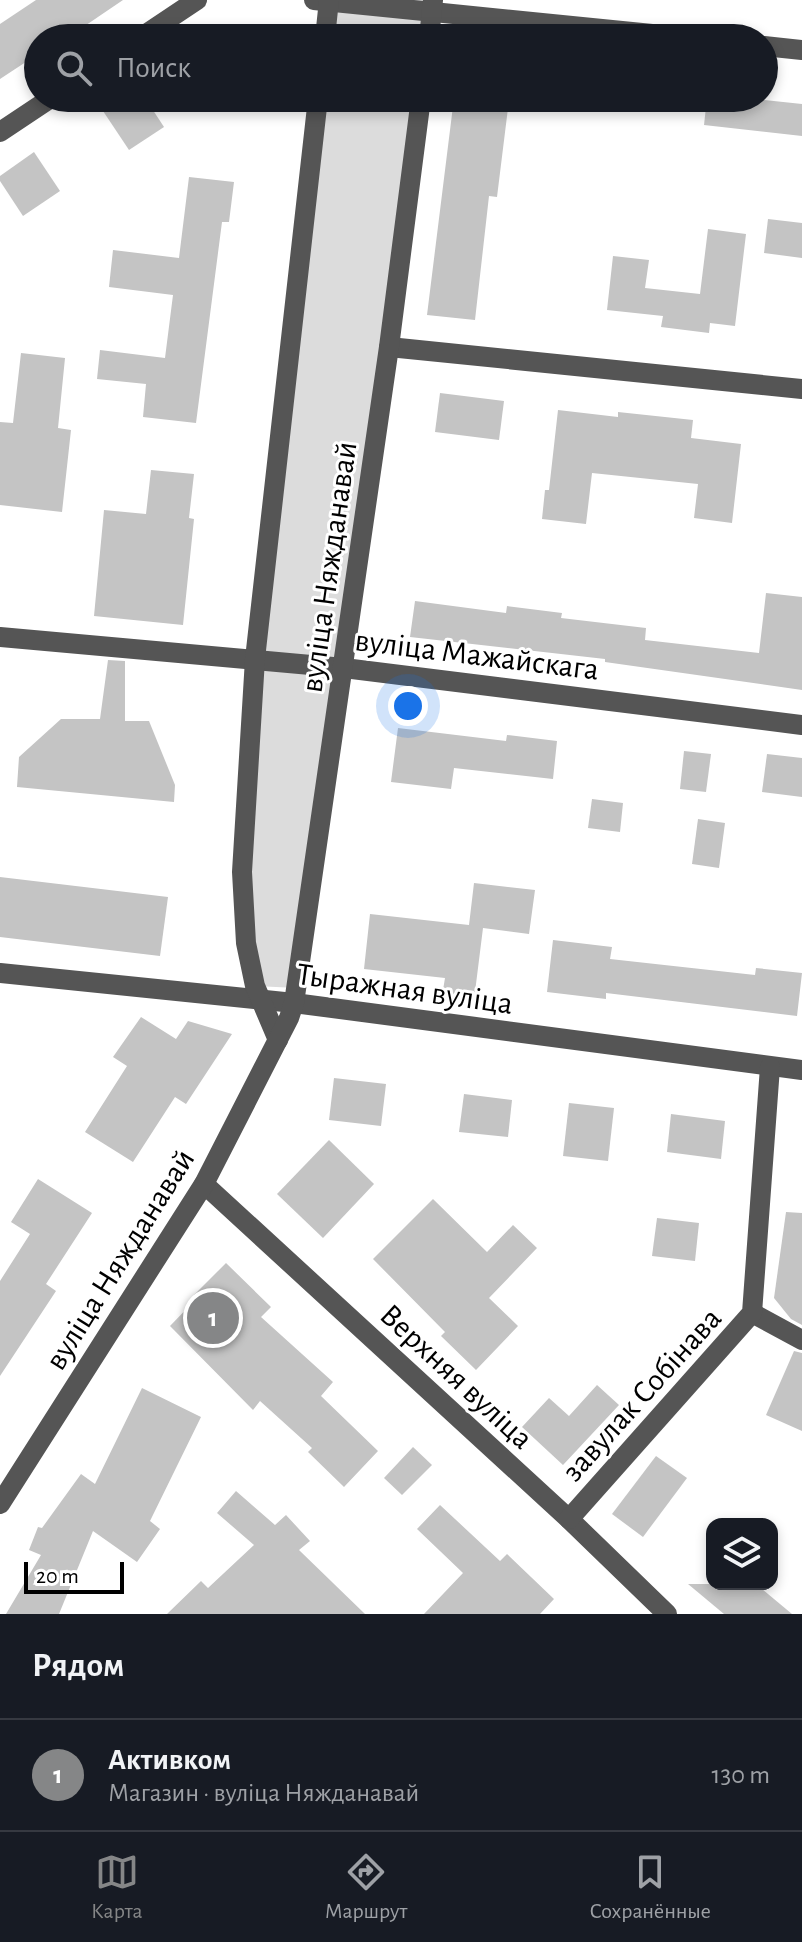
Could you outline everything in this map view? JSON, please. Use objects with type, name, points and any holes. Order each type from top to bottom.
[{"type":"street","points":[[161,24],[197,0]]},
{"type":"street","points":[[325,24],[324,1],[433,5],[582,24]]},
{"type":"street","points":[[778,47],[802,50]]},
{"type":"street","points":[[0,132],[30,112]]},
{"type":"street","name":"вуліца Няжданавай","points":[[278,1040],[260,1000],[246,943],[242,872],[255,659],[316,112]]},
{"type":"street","name":"вуліца Няжданавай","points":[[0,1504],[204,1184],[294,1003],[344,668],[419,112]]},
{"type":"street","points":[[389,347],[802,389]]},
{"type":"street","name":"вуліца Мажайскага","points":[[0,637],[344,668],[802,725]]},
{"type":"street","name":"Тыражная вуліца","points":[[0,973],[294,1003],[802,1070]]},
{"type":"street","name":"завулак Собінава","points":[[569,1519],[752,1313],[770,1067]]},
{"type":"street","name":"Верхняя вуліца","points":[[204,1184],[569,1519],[667,1614]]},
{"type":"street","points":[[752,1313],[802,1340]]},
{"type":"shaded area","points":[[329,0],[433,0],[430,24],[326,24]]},
{"type":"shaded area","points":[[316,112],[419,112],[297,988],[255,986],[246,943],[255,659]]},
{"type":"building","points":[[36,0],[123,0],[88,24],[24,24],[24,63],[0,79],[0,24]]},
{"type":"building","points":[[778,101],[802,104],[802,136],[704,125],[705,112],[778,112]]},
{"type":"building","points":[[104,112],[154,112],[164,127],[129,150]]},
{"type":"building","points":[[452,112],[508,112],[497,197],[489,196],[475,320],[427,315]]},
{"type":"building","points":[[34,152],[60,191],[23,216],[0,181],[0,176]]},
{"type":"building","points":[[189,177],[234,182],[229,222],[222,222],[196,423],[143,417],[146,384],[97,379],[100,350],[165,358],[173,295],[109,287],[113,250],[179,258]]},
{"type":"building","points":[[768,219],[802,223],[802,258],[764,253]]},
{"type":"building","points":[[708,229],[746,234],[735,326],[710,323],[709,333],[661,327],[663,316],[607,310],[613,256],[649,260],[645,288],[700,294]]},
{"type":"building","points":[[21,353],[65,358],[58,428],[71,430],[62,512],[0,505],[0,422],[13,423]]},
{"type":"building","points":[[440,393],[504,401],[499,440],[435,432]]},
{"type":"building","points":[[558,410],[618,417],[618,412],[693,420],[691,438],[741,444],[732,523],[694,518],[698,484],[592,473],[586,524],[542,519],[545,490],[549,490]]},
{"type":"building","points":[[151,470],[194,474],[189,518],[194,519],[183,625],[94,616],[104,510],[146,514]]},
{"type":"building","points":[[766,593],[802,597],[802,690],[605,662],[605,659],[410,637],[415,601],[506,613],[507,606],[562,613],[561,618],[646,628],[645,640],[759,653]]},
{"type":"building","points":[[108,660],[125,661],[125,721],[149,721],[175,785],[174,802],[17,787],[19,757],[61,719],[100,719]]},
{"type":"building","points":[[398,728],[506,741],[507,735],[557,741],[553,779],[454,768],[451,789],[391,782]]},
{"type":"building","points":[[684,751],[711,754],[706,792],[680,789]]},
{"type":"building","points":[[767,754],[802,758],[802,797],[762,792]]},
{"type":"building","points":[[592,799],[623,803],[620,832],[588,828]]},
{"type":"building","points":[[698,819],[725,823],[719,868],[692,864]]},
{"type":"building","points":[[0,877],[168,897],[160,956],[0,937]]},
{"type":"building","points":[[474,883],[535,890],[529,934],[483,928],[474,1000],[442,996],[445,978],[364,969],[370,914],[469,925]]},
{"type":"building","points":[[553,940],[612,947],[610,959],[755,975],[756,968],[802,973],[797,1016],[606,993],[606,999],[547,992]]},
{"type":"building","points":[[141,1017],[176,1039],[188,1021],[232,1034],[186,1104],[175,1097],[133,1162],[85,1132],[127,1066],[113,1057]]},
{"type":"building","points":[[334,1078],[386,1084],[381,1126],[329,1120]]},
{"type":"building","points":[[464,1094],[512,1100],[508,1137],[459,1132]]},
{"type":"building","points":[[569,1103],[614,1108],[608,1161],[563,1156]]},
{"type":"building","points":[[671,1114],[725,1121],[721,1159],[667,1152]]},
{"type":"building","points":[[329,1140],[374,1184],[323,1238],[277,1194]]},
{"type":"building","points":[[38,1179],[92,1213],[46,1284],[56,1291],[0,1376],[0,1281],[30,1234],[11,1222]]},
{"type":"building","points":[[433,1199],[487,1252],[513,1225],[537,1248],[489,1298],[518,1326],[476,1370],[441,1336],[445,1332],[373,1259]]},
{"type":"building","points":[[786,1212],[802,1213],[802,1325],[791,1319],[774,1298]]},
{"type":"building","points":[[657,1218],[699,1223],[695,1261],[652,1256]]},
{"type":"building","points":[[226,1263],[271,1307],[261,1317],[333,1382],[321,1396],[378,1451],[344,1487],[308,1452],[312,1448],[260,1401],[253,1410],[170,1326],[197,1298],[194,1295]]},
{"type":"building","points":[[794,1351],[802,1353],[802,1431],[766,1415]]},
{"type":"building","points":[[597,1385],[619,1405],[563,1465],[522,1427],[549,1398],[569,1416]]},
{"type":"building","points":[[142,1388],[201,1417],[150,1521],[160,1529],[137,1562],[93,1531],[59,1614],[6,1614],[41,1555],[29,1550],[38,1527],[42,1528],[81,1474],[95,1484]]},
{"type":"building","points":[[413,1447],[432,1465],[402,1495],[384,1478]]},
{"type":"building","points":[[656,1456],[687,1478],[643,1537],[612,1514]]},
{"type":"building","points":[[236,1491],[275,1525],[286,1515],[310,1541],[299,1550],[365,1614],[167,1614],[201,1581],[208,1588],[254,1545],[217,1513]]},
{"type":"building","points":[[440,1505],[500,1561],[507,1554],[554,1599],[540,1614],[424,1614],[463,1573],[417,1529]]},
{"type":"building","points":[[688,1584],[706,1584],[706,1590],[763,1590],[792,1614],[724,1614]]},
{"type":"place","name":"Активком","points":[[213,1318]]}]
